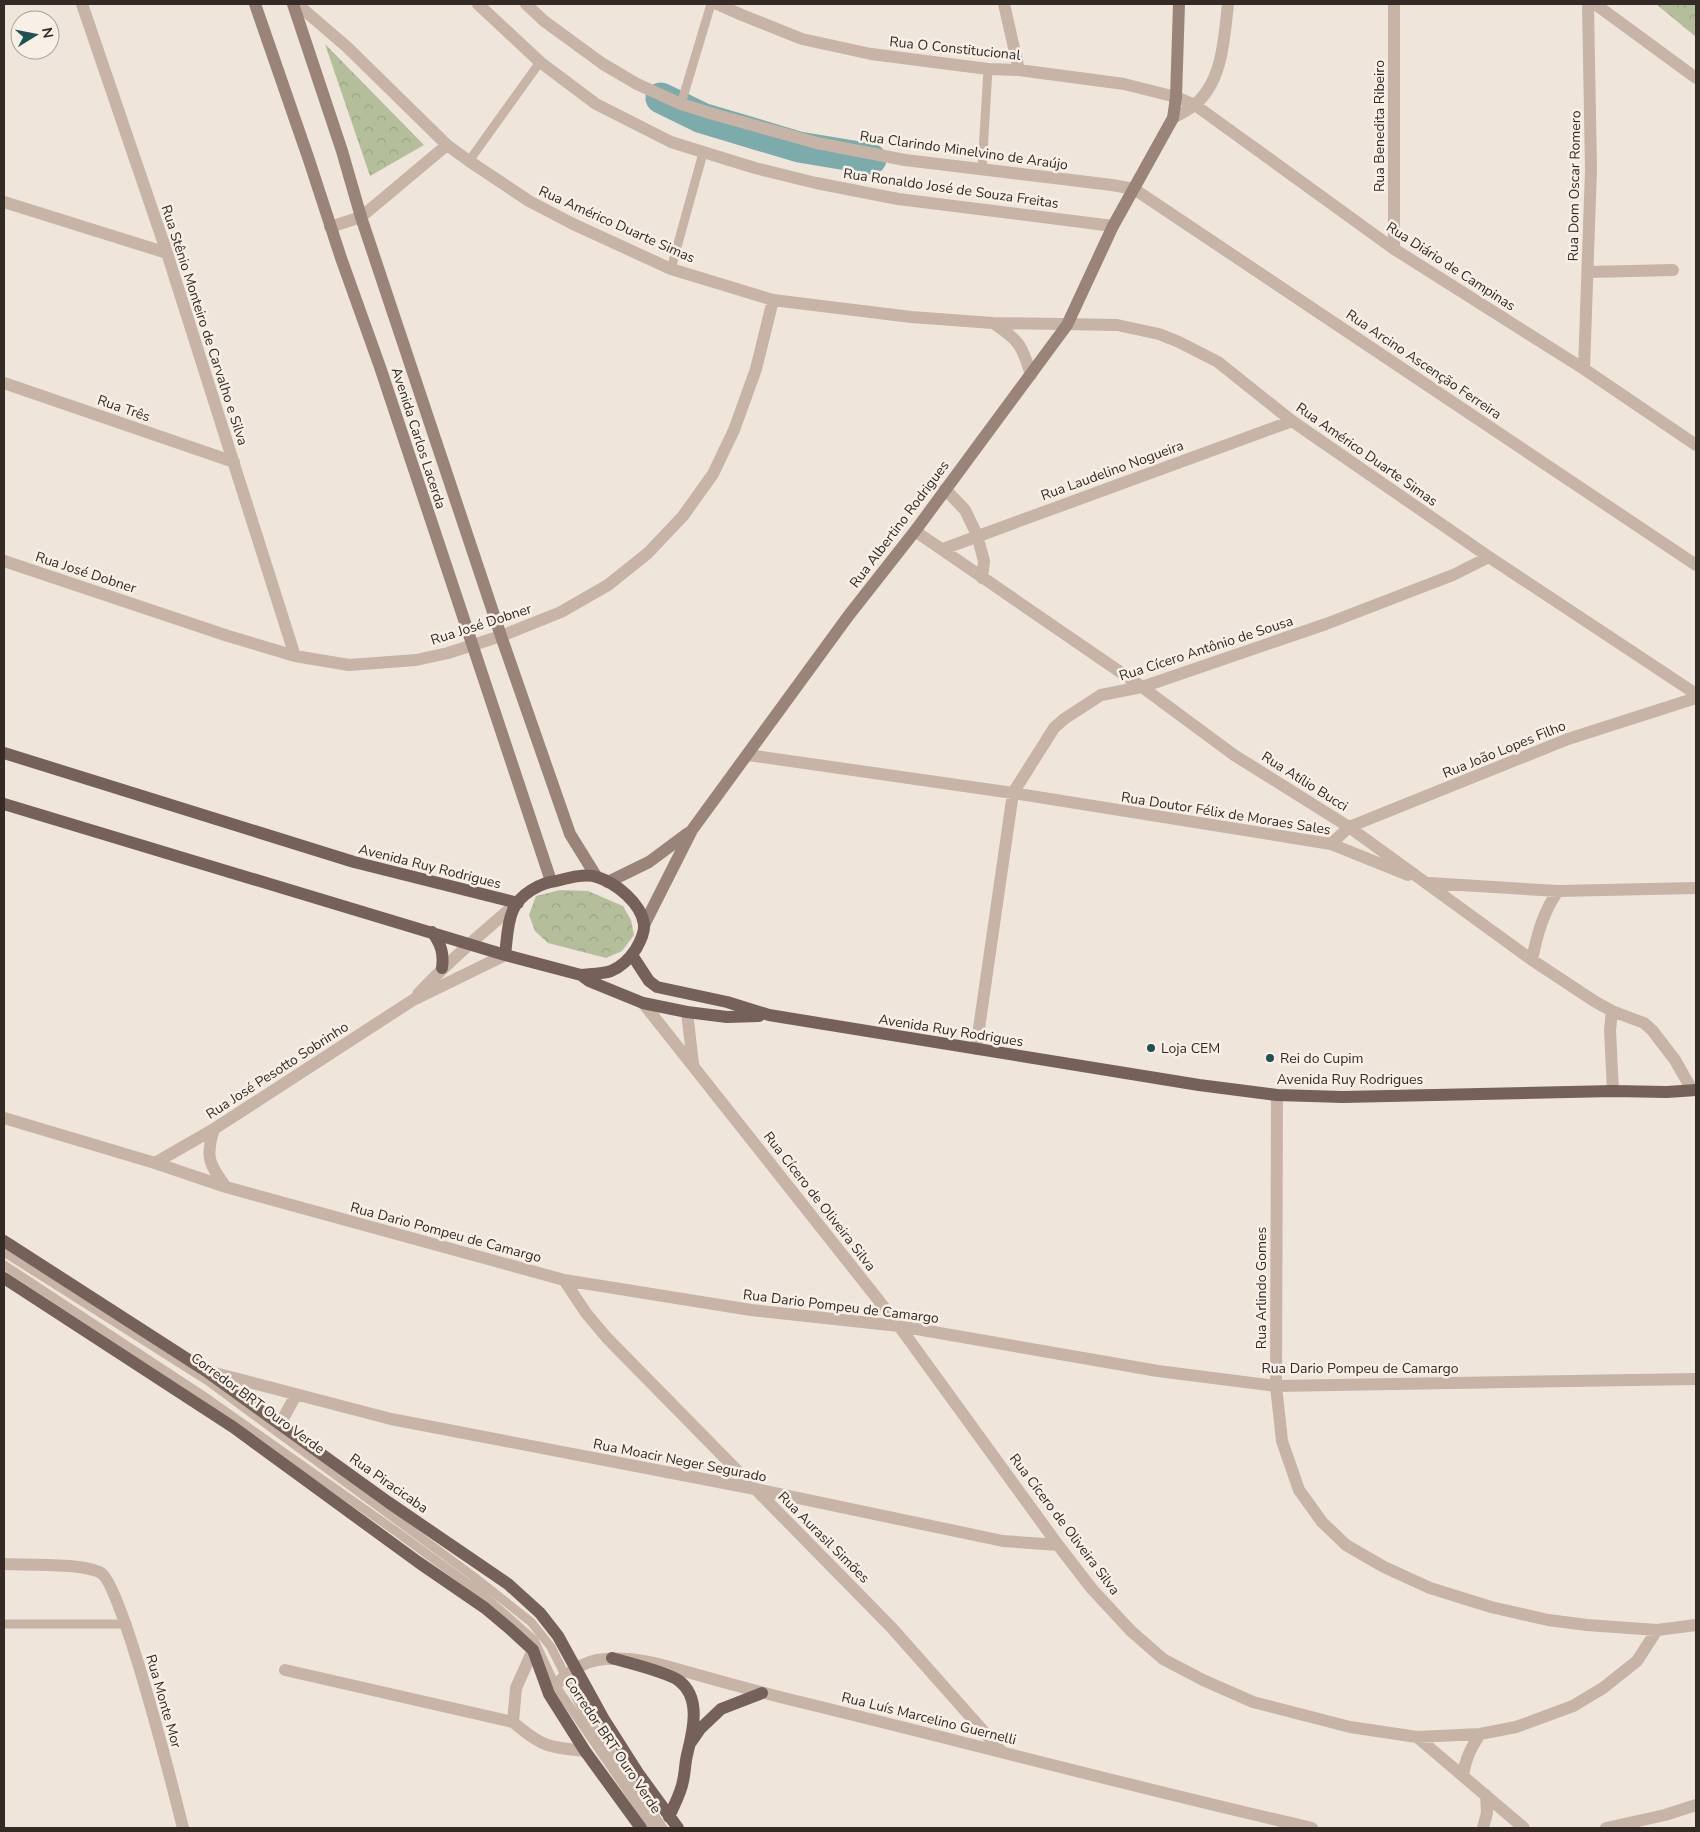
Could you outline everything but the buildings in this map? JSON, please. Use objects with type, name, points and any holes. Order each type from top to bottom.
[{"type":"main road","name":"Avenida Carlos Lacerda","points":[[256,4],[330,227],[383,376],[551,881]]},
{"type":"main road","name":"Avenida Carlos Lacerda","points":[[293,4],[342,151],[361,217],[501,636],[570,834],[596,876]]},
{"type":"main road","points":[[1173,118],[1176,97],[1179,4]]},
{"type":"main road","name":"Rua Albertino Rodrigues","points":[[644,925],[692,830],[848,615],[915,531],[1067,325],[1112,226],[1173,118]]},
{"type":"main road","name":"Avenida Ruy Rodrigues","points":[[4,753],[354,862],[518,903]]},
{"type":"main road","name":"Avenida Ruy Rodrigues","points":[[4,804],[505,955],[581,975],[588,981],[644,1003],[687,1012],[727,1017],[769,1015]]},
{"type":"main road","name":"Rua Albertino Rodrigues","points":[[608,882],[650,862],[692,830]]},
{"type":"main road","points":[[505,955],[510,921],[514,909],[535,888],[551,881],[596,876],[608,882],[628,897],[636,906],[644,925],[640,942],[632,955],[622,964],[610,971],[581,975]]},
{"type":"main road","points":[[432,932],[443,952],[442,968]]},
{"type":"main road","name":"Avenida Ruy Rodrigues","points":[[632,955],[649,982],[657,988],[727,1002],[769,1015],[1199,1085],[1277,1095],[1344,1097],[1694,1090]]},
{"type":"main road","name":"Rua Piracicaba","points":[[4,1241],[206,1371],[388,1502],[508,1584],[540,1612],[558,1636],[570,1673],[603,1718],[666,1822],[678,1828]]},
{"type":"main road","points":[[4,1278],[233,1427],[418,1562],[485,1608],[533,1650],[585,1751],[641,1828]]},
{"type":"main road","points":[[612,1658],[678,1680],[687,1690],[692,1700],[694,1710],[691,1742],[683,1782],[666,1822]]},
{"type":"main road","points":[[691,1742],[700,1729],[721,1709],[762,1693]]},
{"type":"street","name":"Rua Stênio Monteiro de Carvalho e Silva","points":[[80,4],[167,253],[296,656]]},
{"type":"street","name":"Rua Américo Duarte Simas","points":[[297,4],[347,47],[446,145],[529,201],[573,224],[671,269],[773,300],[911,317],[993,323],[1116,325],[1151,332],[1179,342],[1218,362],[1292,421],[1489,557],[1696,694]]},
{"type":"street","name":"Rua Ronaldo José de Souza Freitas","points":[[478,4],[540,62],[596,104],[671,142],[756,168],[808,181],[898,199],[1112,226]]},
{"type":"street","name":"Rua Clarindo Minelvino de Araújo","points":[[526,4],[544,21],[603,64],[637,84],[681,104],[756,127],[817,143],[905,160],[1134,189]]},
{"type":"street","name":"Rua O Constitucional","points":[[717,4],[742,16],[802,39],[871,54],[988,69],[1019,70],[1124,84],[1176,97],[1194,105]]},
{"type":"street","points":[[1004,4],[1019,70]]},
{"type":"street","points":[[1173,118],[1194,105],[1211,86],[1222,51],[1228,4]]},
{"type":"street","name":"Rua Benedita Ribeiro","points":[[1394,4],[1394,249]]},
{"type":"street","name":"Rua Dom Oscar Romero","points":[[1584,368],[1591,170],[1588,4]]},
{"type":"street","points":[[1595,4],[1696,78]]},
{"type":"street","name":"Rua Diário de Campinas","points":[[1194,105],[1394,249],[1584,368],[1696,446]]},
{"type":"street","points":[[330,227],[361,217],[446,145]]},
{"type":"street","name":"Rua Arcino Ascenção Ferreira","points":[[1134,189],[1696,565]]},
{"type":"street","points":[[4,202],[167,253]]},
{"type":"street","points":[[1588,272],[1674,270]]},
{"type":"street","name":"Rua José Dobner","points":[[4,561],[228,636],[296,656],[349,665],[416,660],[448,654],[501,636],[561,612],[608,586],[648,553],[683,516],[713,474],[734,430],[756,369],[773,300]]},
{"type":"street","name":"Rua Américo Duarte Simas","points":[[993,323],[1013,336],[1023,350],[1031,375]]},
{"type":"street","name":"Rua Três","points":[[4,383],[234,462]]},
{"type":"street","name":"Rua Laudelino Nogueira","points":[[943,548],[1292,421]]},
{"type":"street","points":[[946,489],[965,510],[977,535],[984,561],[982,578]]},
{"type":"street","name":"Rua Atílio Bucci","points":[[915,531],[943,548],[982,578],[1142,686],[1234,755],[1349,827],[1532,960],[1594,1002],[1612,1011],[1644,1022],[1675,1060],[1694,1090]]},
{"type":"street","name":"Rua Cícero Antônio de Sousa","points":[[976,1049],[1012,793],[1047,738],[1064,719],[1101,695],[1142,686],[1326,624],[1453,575],[1489,557]]},
{"type":"street","name":"Rua João Lopes Filho","points":[[1331,844],[1349,827],[1568,739],[1696,698]]},
{"type":"street","name":"Rua Doutor Félix de Moraes Sales","points":[[748,755],[1012,793],[1331,844],[1428,883],[1558,891],[1696,888]]},
{"type":"street","points":[[1532,960],[1537,935],[1544,915],[1558,891]]},
{"type":"street","name":"Rua José Pesotto Sobrinho","points":[[413,1000],[442,968],[518,903]]},
{"type":"street","name":"Rua José Pesotto Sobrinho","points":[[155,1163],[214,1129],[413,1000],[505,955]]},
{"type":"street","name":"Rua Cícero de Oliveira Silva","points":[[644,1003],[899,1326],[1092,1589],[1131,1631],[1163,1659],[1203,1680],[1253,1702],[1350,1727],[1417,1737],[1480,1734],[1516,1728],[1573,1706],[1596,1692],[1637,1660],[1657,1630]]},
{"type":"street","points":[[1612,1011],[1610,1030],[1613,1091]]},
{"type":"street","points":[[687,1012],[693,1064]]},
{"type":"street","name":"Rua Arlindo Gomes","points":[[1277,1095],[1276,1386],[1282,1441],[1299,1490],[1322,1522],[1346,1545],[1384,1567],[1430,1588],[1491,1607],[1548,1620],[1587,1625],[1657,1630],[1696,1625]]},
{"type":"street","name":"Rua Dario Pompeu de Camargo","points":[[4,1118],[155,1163],[226,1187],[564,1280],[751,1310],[899,1326],[1158,1371],[1276,1386],[1696,1379]]},
{"type":"street","points":[[214,1129],[208,1147],[210,1160],[214,1171],[226,1187]]},
{"type":"street","name":"Rua Aurasil Simões","points":[[564,1280],[586,1313],[607,1338],[891,1627],[1000,1751]]},
{"type":"street","name":"Rua Moacir Neger Segurado","points":[[206,1371],[391,1419],[755,1489],[1003,1541],[1058,1545]]},
{"type":"street","points":[[280,1424],[296,1395]]},
{"type":"street","name":"Rua Monte Mor","points":[[4,1564],[89,1567],[104,1574],[110,1583],[127,1624],[184,1828]]},
{"type":"street","points":[[513,1722],[516,1688],[533,1650]]},
{"type":"street","name":"Rua Luís Marcelino Guernelli","points":[[552,1689],[570,1673],[591,1661],[612,1658],[654,1663],[762,1693],[1000,1751],[1167,1795],[1312,1828]]},
{"type":"street","points":[[286,1670],[513,1722],[532,1739],[542,1744],[585,1751]]},
{"type":"street","points":[[1462,1776],[1469,1750],[1480,1734]]},
{"type":"street","points":[[1417,1737],[1524,1828]]},
{"type":"street","points":[[1483,1828],[1487,1813],[1486,1795]]},
{"type":"street","points":[[1606,1828],[1665,1815],[1696,1805]]},
{"type":"lane","points":[[681,104],[711,4]]},
{"type":"lane","points":[[469,161],[540,62]]},
{"type":"lane","points":[[982,169],[988,69]]},
{"type":"lane","points":[[671,269],[703,153]]},
{"type":"lane","name":"Corredor BRT Ouro Verde","points":[[4,1252],[208,1381],[473,1576],[530,1622],[570,1673]]},
{"type":"lane","name":"Corredor BRT Ouro Verde","points":[[4,1265],[202,1395],[482,1594],[534,1640],[552,1689],[653,1828]]},
{"type":"lane","points":[[4,1624],[127,1624]]},
{"type":"green space","points":[[1656,4],[1696,4],[1696,37]]},
{"type":"green space","points":[[325,44],[424,145],[370,176]]},
{"type":"green space","points":[[560,890],[588,891],[623,906],[631,920],[634,935],[622,951],[606,958],[548,943],[535,931],[529,915],[536,896]]},
{"type":"waterway","points":[[661,98],[702,118],[799,147],[871,159]]},
{"type":"place","name":"Loja CEM","points":[[1151,1048]]},
{"type":"place","name":"Rei do Cupim","points":[[1270,1058]]}]
